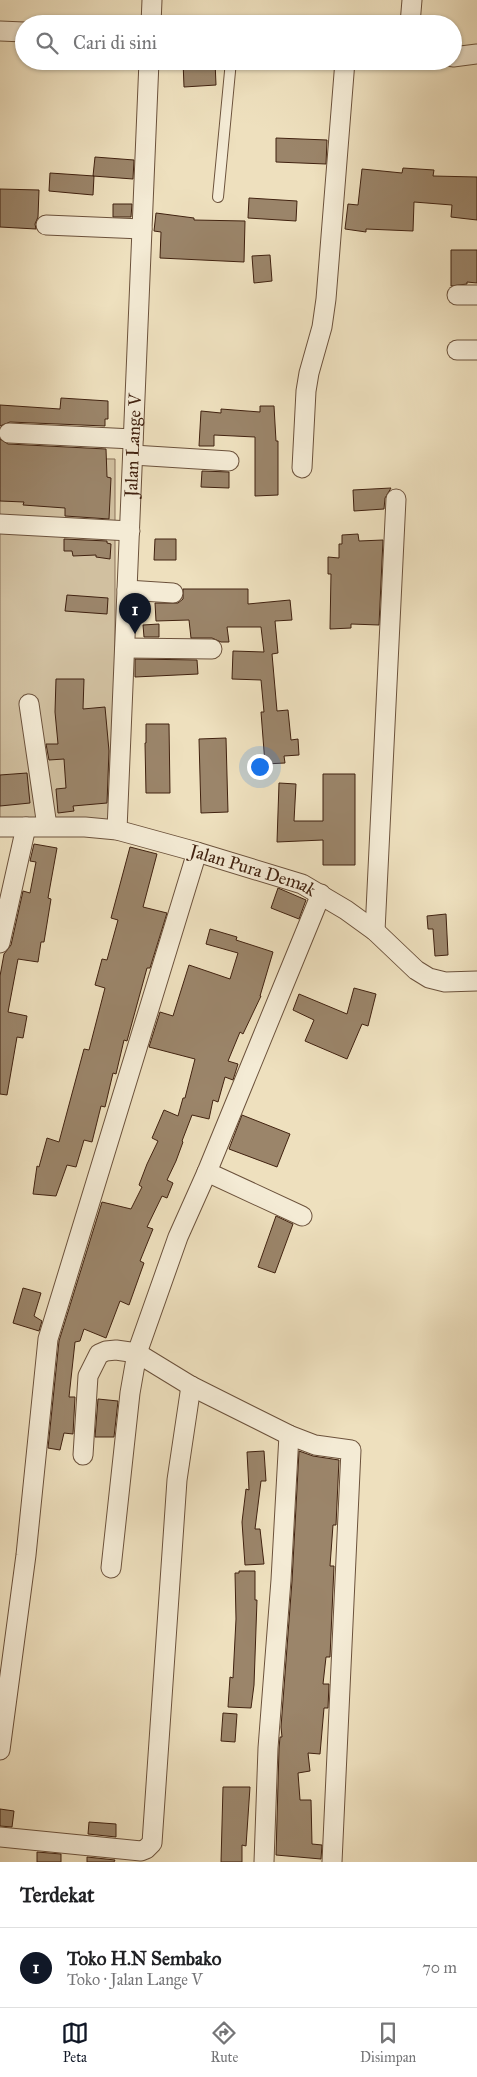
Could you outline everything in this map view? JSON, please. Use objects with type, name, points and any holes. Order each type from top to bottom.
[{"type":"street","points":[[151,15],[152,0]]},
{"type":"street","points":[[411,15],[412,0]]},
{"type":"street","points":[[0,31],[15,32]]},
{"type":"street","points":[[462,55],[477,54]]},
{"type":"street","points":[[462,58],[477,63]]},
{"type":"street","name":"Jalan Lange V","points":[[117,830],[149,70]]},
{"type":"street","points":[[302,468],[306,391],[322,327],[326,299],[344,70]]},
{"type":"street","points":[[46,225],[142,229]]},
{"type":"street","points":[[457,295],[477,295]]},
{"type":"street","points":[[457,350],[477,350]]},
{"type":"street","points":[[9,433],[133,447],[229,461]]},
{"type":"street","points":[[375,931],[396,499]]},
{"type":"street","points":[[0,524],[130,531]]},
{"type":"street","points":[[127,590],[173,593]]},
{"type":"street","points":[[125,648],[212,649]]},
{"type":"street","points":[[29,704],[47,826]]},
{"type":"street","name":"Jalan Pura Demak","points":[[0,827],[85,826],[117,830],[302,884],[321,894],[375,931],[416,970],[429,978],[445,982],[477,981]]},
{"type":"street","points":[[0,942],[26,827]]},
{"type":"street","points":[[0,1750],[26,1555],[48,1339],[197,852]]},
{"type":"street","points":[[111,1568],[130,1393],[137,1353],[178,1237],[207,1172],[321,894]]},
{"type":"street","points":[[207,1172],[302,1216]]},
{"type":"street","points":[[83,1455],[88,1376],[92,1364],[99,1354],[116,1350],[137,1353],[191,1386],[289,1435],[315,1445],[351,1450],[332,1862]]},
{"type":"street","points":[[0,1837],[141,1851],[151,1846],[177,1480],[191,1386]]},
{"type":"street","points":[[264,1862],[268,1748],[281,1580],[289,1435]]},
{"type":"lane","points":[[218,197],[230,70]]},
{"type":"shaded area","points":[[0,458],[115,459],[115,821],[0,821]]},
{"type":"building","points":[[183,70],[215,70],[216,85],[184,87]]},
{"type":"building","points":[[276,138],[327,140],[326,164],[276,162]]},
{"type":"building","points":[[95,157],[134,160],[133,179],[93,176]]},
{"type":"building","points":[[403,168],[434,170],[433,176],[477,177],[477,220],[451,217],[452,205],[414,202],[413,231],[366,229],[366,232],[345,229],[348,204],[358,205],[362,169],[402,173]]},
{"type":"building","points":[[50,173],[94,176],[93,195],[49,191]]},
{"type":"building","points":[[0,189],[39,190],[36,229],[0,227]]},
{"type":"building","points":[[249,198],[297,201],[296,221],[248,218]]},
{"type":"building","points":[[113,204],[132,204],[131,217],[113,217]]},
{"type":"building","points":[[156,213],[194,218],[194,220],[245,221],[244,262],[160,258],[161,232],[154,231]]},
{"type":"building","points":[[451,250],[477,250],[477,283],[467,282],[467,284],[451,286]]},
{"type":"building","points":[[270,255],[272,281],[254,283],[252,256]]},
{"type":"building","points":[[61,398],[108,401],[108,419],[105,419],[105,426],[10,422],[0,426],[0,405],[60,409]]},
{"type":"building","points":[[260,406],[274,406],[276,441],[278,441],[278,495],[255,496],[255,437],[214,435],[214,446],[199,446],[201,411],[221,413],[221,409],[260,412]]},
{"type":"building","points":[[0,439],[8,444],[106,449],[107,477],[111,478],[109,519],[65,516],[65,508],[23,505],[24,502],[0,501]]},
{"type":"building","points":[[202,471],[229,472],[229,488],[201,487]]},
{"type":"building","points":[[391,488],[385,498],[384,509],[354,511],[353,490]]},
{"type":"building","points":[[358,534],[359,541],[383,540],[379,625],[351,624],[351,628],[330,629],[331,574],[328,574],[328,557],[339,558],[339,544],[342,544],[342,535]]},
{"type":"building","points":[[64,539],[107,541],[107,543],[111,544],[110,559],[96,557],[96,555],[73,556],[72,551],[64,551]]},
{"type":"building","points":[[155,539],[176,539],[176,560],[154,560]]},
{"type":"building","points":[[183,589],[248,589],[248,604],[290,600],[292,620],[275,621],[278,653],[272,654],[277,711],[288,710],[291,740],[298,739],[299,755],[284,756],[285,763],[265,764],[261,712],[264,712],[261,680],[232,679],[233,651],[264,652],[261,627],[227,627],[229,642],[221,642],[212,638],[191,638],[189,620],[156,621],[155,603],[178,603],[183,599]]},
{"type":"building","points":[[67,595],[108,598],[107,614],[65,611]]},
{"type":"building","points":[[159,624],[159,637],[144,637],[143,625]]},
{"type":"building","points":[[135,659],[197,660],[198,674],[135,677]]},
{"type":"building","points":[[56,679],[84,679],[83,709],[105,707],[109,751],[107,803],[73,806],[74,811],[58,813],[56,789],[66,788],[64,759],[49,760],[46,744],[58,744],[55,712]]},
{"type":"building","points":[[146,724],[169,724],[170,793],[146,793]]},
{"type":"building","points":[[226,738],[228,812],[201,813],[199,739]]},
{"type":"building","points":[[27,773],[30,803],[0,806],[0,775]]},
{"type":"building","points":[[323,774],[355,774],[355,865],[323,865],[323,840],[277,842],[279,783],[296,784],[294,821],[323,821]]},
{"type":"building","points":[[34,844],[57,848],[48,898],[51,899],[44,942],[41,942],[38,962],[18,959],[8,1012],[27,1016],[23,1038],[17,1037],[7,1095],[0,1094],[0,976],[4,954],[11,945],[23,891],[30,893],[36,862],[30,861]]},
{"type":"building","points":[[130,847],[157,854],[143,907],[167,913],[150,968],[147,968],[127,1041],[124,1040],[116,1074],[113,1073],[105,1107],[101,1106],[92,1142],[84,1140],[76,1167],[67,1165],[56,1196],[33,1194],[37,1166],[39,1167],[47,1138],[59,1142],[84,1049],[89,1050],[105,988],[95,985],[102,959],[107,960],[118,920],[111,918]]},
{"type":"building","points":[[278,888],[306,900],[299,919],[271,908]]},
{"type":"building","points":[[446,914],[448,955],[435,956],[433,929],[428,929],[427,916]]},
{"type":"building","points":[[210,929],[237,937],[236,940],[273,952],[261,996],[243,1034],[240,1032],[228,1061],[238,1064],[233,1080],[225,1077],[218,1102],[213,1100],[209,1119],[192,1115],[176,1161],[167,1180],[173,1183],[167,1198],[162,1196],[147,1227],[153,1229],[140,1261],[144,1263],[129,1305],[120,1301],[106,1338],[84,1329],[80,1341],[75,1342],[69,1397],[75,1397],[73,1434],[64,1433],[60,1450],[48,1448],[59,1341],[102,1202],[131,1209],[142,1187],[139,1185],[158,1141],[152,1138],[164,1110],[178,1116],[183,1098],[185,1098],[195,1059],[149,1047],[160,1012],[173,1016],[189,965],[230,979],[238,953],[206,944]]},
{"type":"building","points":[[354,988],[376,994],[368,1026],[362,1024],[347,1059],[305,1041],[314,1020],[293,1010],[299,994],[347,1014]]},
{"type":"building","points":[[242,1115],[290,1134],[277,1167],[229,1149]]},
{"type":"building","points":[[276,1216],[293,1224],[275,1273],[258,1267]]},
{"type":"building","points":[[23,1288],[41,1293],[34,1316],[42,1321],[39,1331],[13,1323]]},
{"type":"building","points":[[98,1399],[118,1401],[114,1437],[95,1437]]},
{"type":"building","points":[[264,1451],[266,1481],[261,1481],[255,1529],[260,1529],[264,1564],[245,1565],[242,1522],[246,1489],[249,1490],[247,1452]]},
{"type":"building","points":[[299,1451],[313,1456],[339,1460],[336,1525],[333,1525],[330,1566],[334,1566],[330,1657],[326,1657],[323,1684],[329,1684],[328,1708],[324,1708],[320,1754],[308,1753],[310,1771],[298,1773],[300,1800],[311,1800],[312,1844],[322,1845],[321,1859],[276,1855],[279,1749],[280,1737],[282,1737],[281,1727]]},
{"type":"building","points":[[239,1571],[255,1571],[255,1600],[257,1600],[254,1685],[251,1708],[228,1707],[230,1677],[233,1678],[236,1619],[235,1573],[239,1573]]},
{"type":"building","points":[[223,1713],[237,1714],[235,1742],[221,1741]]},
{"type":"building","points":[[223,1787],[250,1787],[246,1846],[242,1845],[242,1862],[221,1862]]},
{"type":"building","points":[[0,1809],[14,1811],[12,1827],[0,1826]]},
{"type":"building","points":[[89,1822],[116,1824],[116,1837],[88,1834]]},
{"type":"building","points":[[37,1852],[61,1854],[61,1862],[37,1862]]},
{"type":"building","points":[[87,1857],[115,1860],[114,1862],[87,1862]]},
{"type":"place","name":"Toko H.N Sembako","points":[[135,634]]}]
